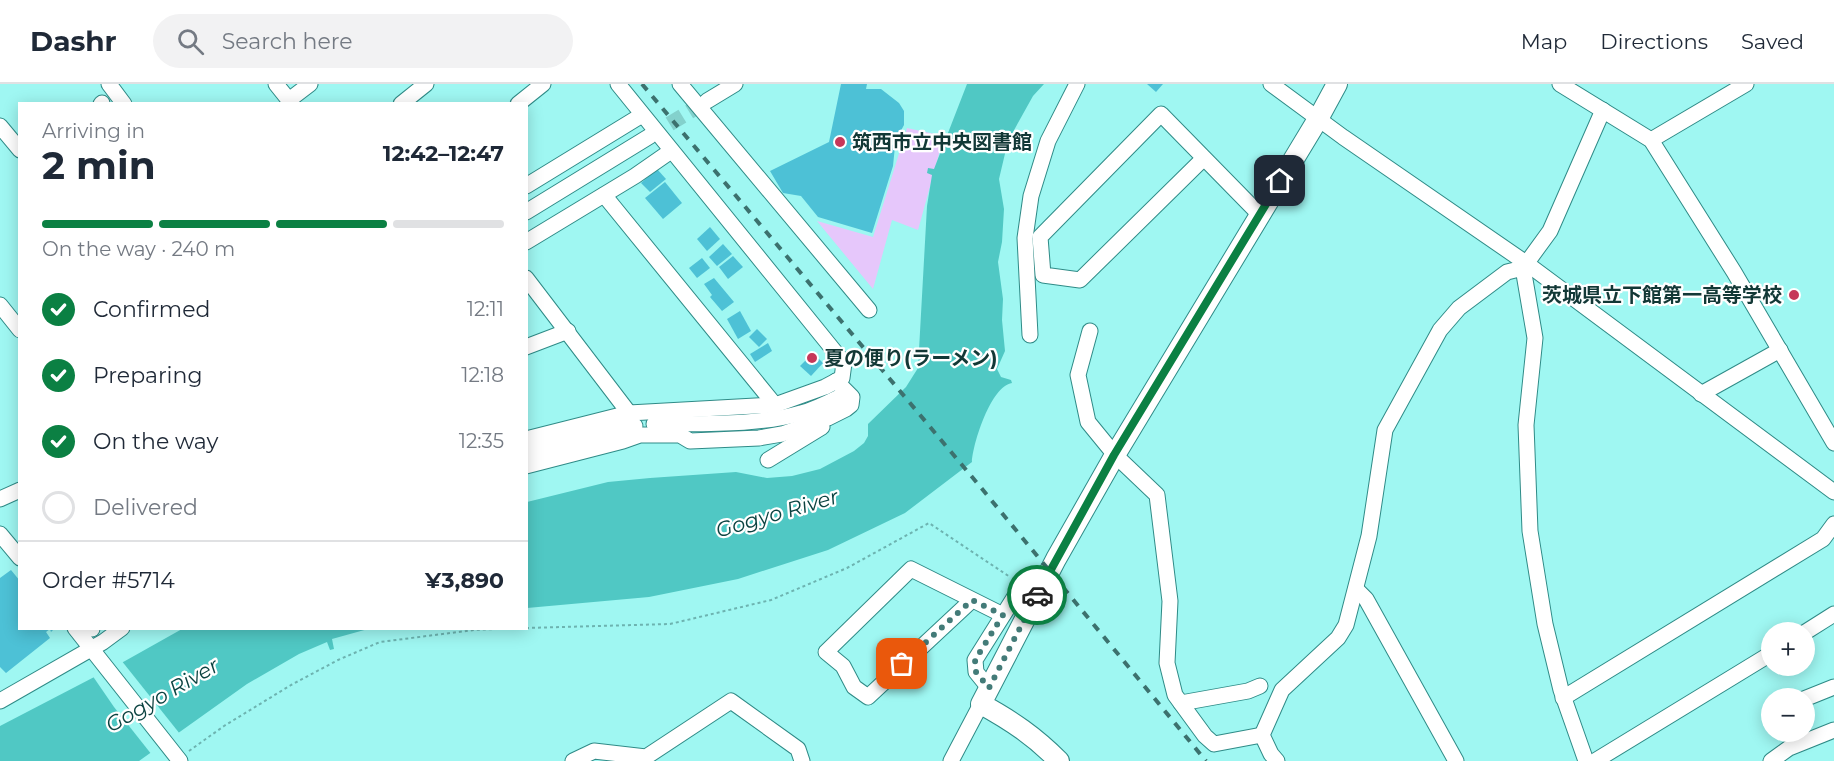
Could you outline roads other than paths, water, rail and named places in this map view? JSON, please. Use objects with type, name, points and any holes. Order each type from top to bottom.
[{"type":"main road","points":[[1059,761],[1039,741],[985,696],[1056,559],[1114,455],[1337,84]]},
{"type":"street","points":[[109,84],[122,102]]},
{"type":"street","points":[[276,84],[290,102],[310,84]]},
{"type":"street","points":[[404,102],[426,84]]},
{"type":"street","points":[[520,102],[543,84]]},
{"type":"street","points":[[528,439],[775,405],[842,378],[844,363],[618,84]]},
{"type":"street","points":[[680,84],[869,310]]},
{"type":"street","points":[[706,101],[735,84]]},
{"type":"street","points":[[1030,335],[1025,238],[1031,196],[1048,141],[1077,84]]},
{"type":"street","points":[[1270,84],[1524,265],[1834,492]]},
{"type":"street","points":[[1560,84],[1651,140],[1734,272],[1834,443]]},
{"type":"street","points":[[1651,140],[1746,84]]},
{"type":"street","points":[[1277,761],[1262,735],[1282,690],[1338,638],[1346,625],[1369,536],[1385,430],[1440,330],[1449,318],[1507,272],[1524,265],[1550,231],[1603,110]]},
{"type":"street","points":[[1204,158],[1080,280],[1043,275],[1040,237],[1161,114],[1260,215]]},
{"type":"street","points":[[528,185],[642,115]]},
{"type":"street","points":[[0,126],[18,148]]},
{"type":"street","points":[[528,211],[650,136]]},
{"type":"street","points":[[528,241],[635,176],[671,151]]},
{"type":"street","points":[[604,195],[775,405]]},
{"type":"street","points":[[1524,265],[1535,338],[1526,425],[1530,531],[1545,624],[1563,698],[1586,761]]},
{"type":"street","points":[[528,281],[638,422],[680,435],[690,441],[759,438],[782,434],[841,412]]},
{"type":"street","points":[[0,305],[10,326]]},
{"type":"street","points":[[528,346],[568,331]]},
{"type":"street","points":[[1090,331],[1078,375],[1088,422],[1114,455],[1156,495],[1170,601],[1167,663],[1175,695],[1205,736],[1214,744],[1262,735]]},
{"type":"street","points":[[1701,394],[1780,350]]},
{"type":"street","points":[[768,460],[823,426],[851,405],[852,397],[836,381]]},
{"type":"street","points":[[528,451],[638,422],[733,422],[799,414],[820,407],[843,395]]},
{"type":"street","points":[[528,465],[638,422]]},
{"type":"street","points":[[0,499],[18,491]]},
{"type":"street","points":[[1563,698],[1823,539],[1834,524]]},
{"type":"street","points":[[0,534],[18,556]]},
{"type":"street","points":[[972,600],[868,697],[854,687],[843,666],[826,652],[911,569],[1003,615]]},
{"type":"street","points":[[951,761],[985,696],[976,672],[975,660],[1023,585]]},
{"type":"street","points":[[1356,590],[1366,598],[1456,761]]},
{"type":"street","points":[[1815,626],[1834,614]]},
{"type":"street","points":[[77,630],[178,759]]},
{"type":"street","points":[[0,701],[94,653],[103,642],[119,630]]},
{"type":"street","points":[[1595,761],[1761,660]]},
{"type":"street","points":[[1181,704],[1248,691],[1260,686]]},
{"type":"street","points":[[1815,693],[1834,687]]},
{"type":"street","points":[[573,761],[594,751],[646,757],[731,701],[798,749],[802,761]]},
{"type":"street","points":[[1771,761],[1789,748],[1834,730]]},
{"type":"water","name":"Gogyo River","points":[[967,84],[1044,84],[1033,96],[1008,141],[999,179],[1004,209],[998,262],[1003,299],[1002,320],[1005,351],[997,369],[1001,377],[1011,380],[1012,383],[1004,386],[990,404],[984,416],[972,462],[905,513],[828,550],[738,579],[649,597],[528,608],[528,502],[608,482],[736,472],[767,478],[792,476],[820,469],[854,451],[864,443],[868,436],[868,424],[906,387],[918,368],[927,206],[932,175],[927,173],[928,168],[934,169]]},
{"type":"water","name":"Gogyo River","points":[[180,630],[364,630],[332,639],[334,649],[330,650],[327,642],[299,654],[247,684],[139,761],[0,761],[0,726]]},
{"type":"tunnel","points":[[650,136],[707,101]]},
{"type":"railway","points":[[642,84],[978,484],[1206,761]]},
{"type":"place","name":"筑西市立中央図書館","points":[[840,142]]},
{"type":"place","name":"茨城県立下館第一高等学校","points":[[1794,295]]},
{"type":"place","name":"夏の便り(ラーメン)","points":[[812,358]]}]
